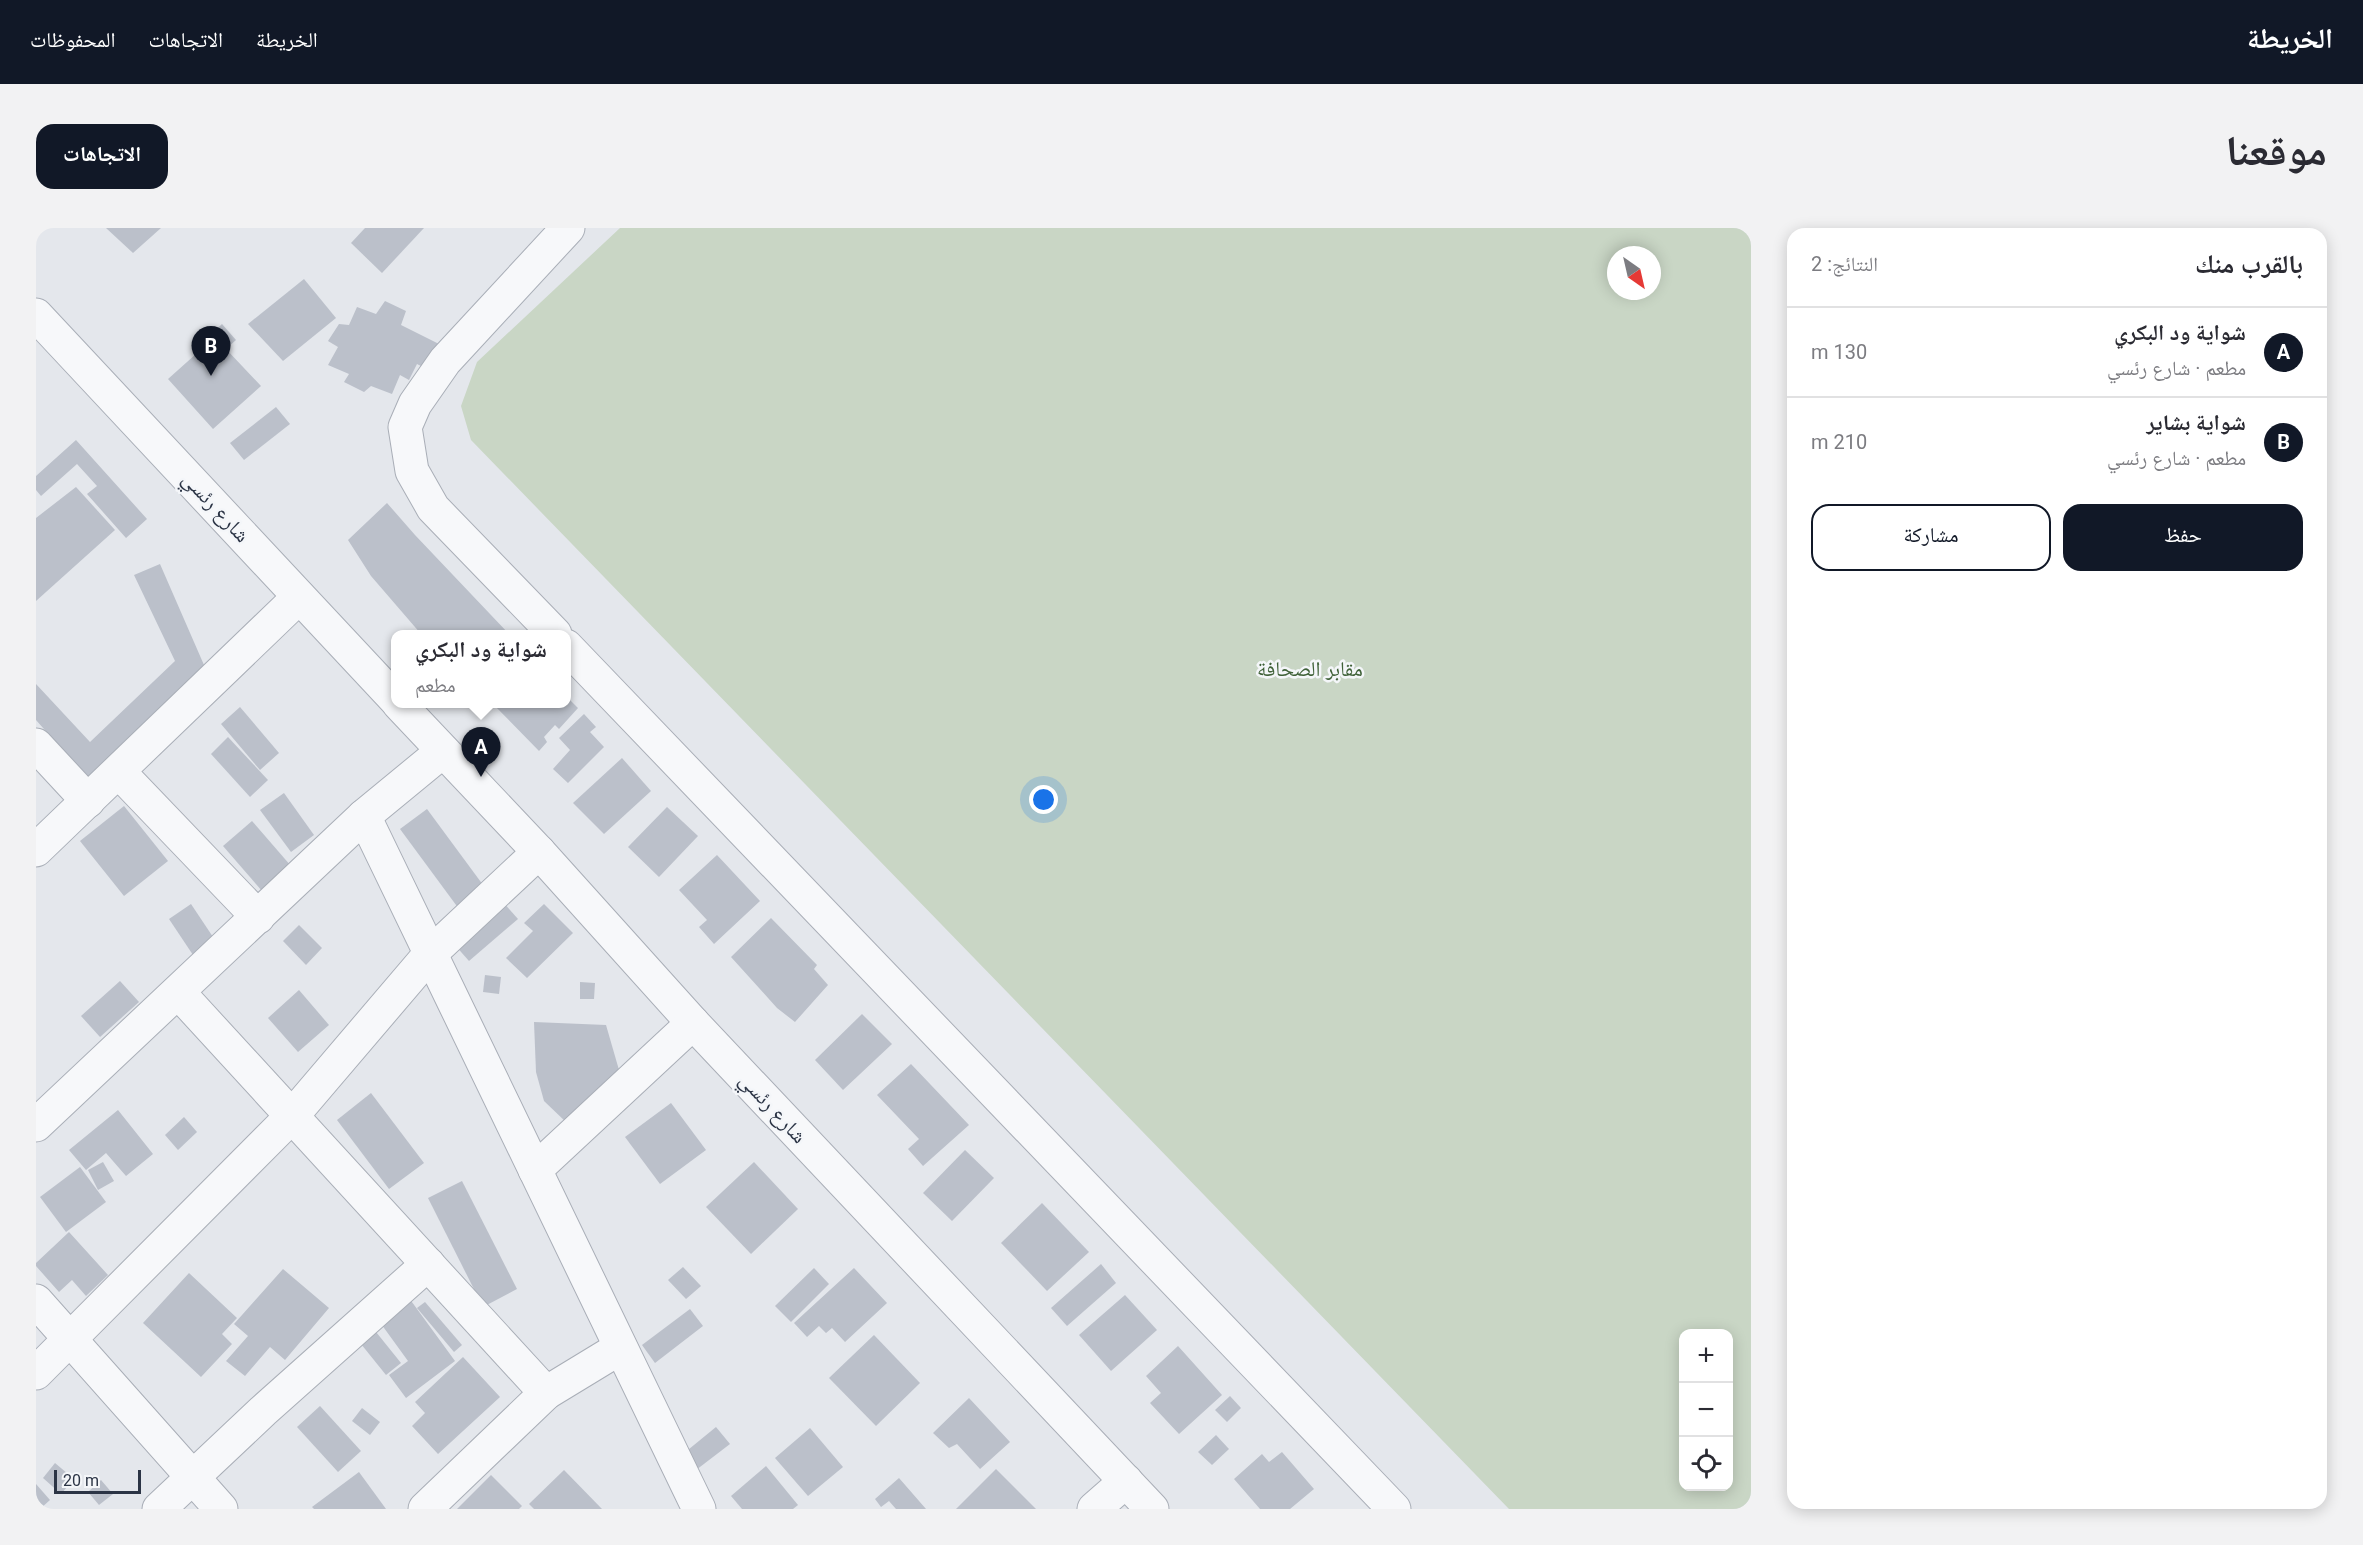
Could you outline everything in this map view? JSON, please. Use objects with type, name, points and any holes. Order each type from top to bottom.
[{"type":"street","points":[[551,630],[433,507],[412,471],[405,427],[415,404],[445,361],[568,228]]},
{"type":"street","name":"شارع رئسي","points":[[39,325],[391,696]]},
{"type":"street","points":[[36,850],[299,597]]},
{"type":"street","points":[[571,650],[1394,1509]]},
{"type":"street","name":"شارع رئسي","points":[[403,708],[540,852],[693,1023],[1152,1509]]},
{"type":"street","points":[[36,745],[88,801]]},
{"type":"street","points":[[36,1125],[179,993],[364,816],[443,751]]},
{"type":"street","points":[[119,772],[258,916]]},
{"type":"street","points":[[364,816],[699,1509]]},
{"type":"street","points":[[36,1373],[292,1116],[430,954],[540,852]]},
{"type":"street","points":[[179,993],[546,1393]]},
{"type":"street","points":[[535,1170],[693,1023]]},
{"type":"street","points":[[159,1509],[263,1410],[428,1264]]},
{"type":"street","points":[[36,1301],[222,1509]]},
{"type":"street","points":[[425,1509],[546,1393],[620,1348]]},
{"type":"street","points":[[1094,1509],[1126,1481]]},
{"type":"green space","name":"مقابر الصحافة","points":[[620,228],[1751,228],[1751,1509],[1509,1509],[471,440],[461,406],[477,362]]},
{"type":"building","points":[[106,228],[161,228],[133,253]]},
{"type":"building","points":[[365,228],[424,228],[382,273],[351,243]]},
{"type":"building","points":[[304,279],[336,318],[283,361],[248,324]]},
{"type":"building","points":[[385,301],[406,311],[401,325],[439,344],[423,367],[417,364],[409,380],[400,375],[392,394],[371,386],[364,392],[344,382],[349,374],[328,365],[338,347],[328,341],[339,324],[349,325],[357,307],[376,314]]},
{"type":"building","points":[[222,324],[236,340],[226,349],[261,386],[213,429],[168,379],[206,345],[203,342]]},
{"type":"building","points":[[276,407],[290,424],[244,460],[230,443]]},
{"type":"building","points":[[76,440],[147,519],[126,538],[87,494],[97,486],[77,464],[41,496],[36,490],[36,476]]},
{"type":"building","points":[[76,487],[115,530],[36,601],[36,518]]},
{"type":"building","points":[[387,503],[505,630],[418,630],[371,576],[348,540]]},
{"type":"building","points":[[160,564],[204,665],[88,779],[36,720],[36,684],[90,742],[175,661],[134,575]]},
{"type":"building","points":[[571,701],[578,708],[559,729],[555,725],[544,737],[547,742],[539,751],[497,708],[571,708]]},
{"type":"building","points":[[240,707],[279,753],[260,770],[221,724]]},
{"type":"building","points":[[584,714],[596,727],[590,732],[604,747],[568,783],[553,769],[570,750],[559,738]]},
{"type":"building","points":[[228,737],[268,780],[250,797],[211,754]]},
{"type":"building","points":[[622,758],[651,791],[604,834],[573,803]]},
{"type":"building","points":[[284,793],[314,835],[291,852],[260,810]]},
{"type":"building","points":[[124,806],[168,861],[124,896],[80,841]]},
{"type":"building","points":[[667,807],[698,836],[659,877],[628,847]]},
{"type":"building","points":[[427,809],[486,889],[459,909],[400,829]]},
{"type":"building","points":[[252,821],[291,866],[262,891],[223,846]]},
{"type":"building","points":[[717,855],[760,901],[714,944],[699,927],[707,920],[679,890]]},
{"type":"building","points":[[503,902],[518,919],[469,961],[454,944]]},
{"type":"building","points":[[191,904],[221,949],[199,964],[169,919]]},
{"type":"building","points":[[544,904],[573,933],[527,978],[506,958],[533,931],[524,923]]},
{"type":"building","points":[[771,918],[817,965],[814,969],[828,985],[795,1022],[777,1008],[731,957]]},
{"type":"building","points":[[299,925],[322,948],[306,965],[283,941]]},
{"type":"building","points":[[485,975],[501,977],[499,994],[483,992]]},
{"type":"building","points":[[120,981],[139,1002],[100,1037],[81,1016]]},
{"type":"building","points":[[580,982],[595,983],[594,999],[580,999]]},
{"type":"building","points":[[299,990],[329,1025],[298,1052],[268,1018]]},
{"type":"building","points":[[862,1014],[892,1044],[843,1090],[815,1060]]},
{"type":"building","points":[[534,1022],[606,1025],[619,1070],[567,1123],[544,1101],[536,1072]]},
{"type":"building","points":[[911,1064],[969,1125],[923,1166],[908,1149],[919,1139],[877,1095]]},
{"type":"building","points":[[371,1093],[424,1163],[389,1189],[337,1120]]},
{"type":"building","points":[[671,1103],[706,1150],[660,1184],[625,1137]]},
{"type":"building","points":[[118,1110],[153,1154],[126,1176],[106,1153],[86,1170],[69,1150]]},
{"type":"building","points":[[184,1117],[197,1132],[178,1150],[165,1135]]},
{"type":"building","points":[[965,1150],[994,1178],[952,1221],[923,1193]]},
{"type":"building","points":[[103,1162],[114,1181],[98,1190],[88,1170]]},
{"type":"building","points":[[754,1162],[798,1209],[751,1254],[706,1207]]},
{"type":"building","points":[[80,1167],[106,1202],[66,1232],[40,1197]]},
{"type":"building","points":[[462,1181],[517,1289],[483,1307],[428,1198]]},
{"type":"building","points":[[1042,1203],[1089,1252],[1047,1291],[1001,1243]]},
{"type":"building","points":[[69,1232],[108,1275],[86,1296],[72,1280],[59,1292],[36,1266],[36,1263]]},
{"type":"building","points":[[1101,1264],[1116,1283],[1067,1326],[1051,1308]]},
{"type":"building","points":[[683,1267],[701,1286],[686,1299],[668,1280]]},
{"type":"building","points":[[814,1268],[829,1284],[791,1322],[775,1306]]},
{"type":"building","points":[[854,1268],[887,1303],[845,1342],[832,1328],[826,1333],[819,1326],[807,1337],[794,1323]]},
{"type":"building","points":[[283,1269],[329,1308],[285,1360],[270,1347],[245,1376],[226,1361],[248,1336],[234,1324]]},
{"type":"building","points":[[189,1273],[237,1318],[222,1334],[232,1344],[201,1377],[143,1323]]},
{"type":"building","points":[[1125,1295],[1157,1330],[1111,1371],[1079,1335]]},
{"type":"building","points":[[409,1298],[455,1361],[406,1398],[389,1375],[408,1361],[379,1321]]},
{"type":"building","points":[[425,1302],[462,1345],[454,1352],[417,1308]]},
{"type":"building","points":[[690,1309],[703,1326],[655,1363],[642,1345]]},
{"type":"building","points":[[372,1327],[401,1363],[386,1375],[357,1339]]},
{"type":"building","points":[[874,1335],[920,1383],[876,1426],[829,1378]]},
{"type":"building","points":[[1178,1346],[1222,1395],[1179,1434],[1150,1403],[1161,1393],[1146,1376]]},
{"type":"building","points":[[463,1357],[500,1397],[438,1454],[412,1426],[425,1413],[415,1402]]},
{"type":"building","points":[[1230,1396],[1241,1408],[1227,1422],[1215,1410]]},
{"type":"building","points":[[969,1398],[1010,1442],[980,1469],[957,1444],[949,1448],[933,1433]]},
{"type":"building","points":[[320,1406],[361,1451],[338,1472],[297,1427]]},
{"type":"building","points":[[362,1408],[380,1422],[370,1435],[352,1421]]},
{"type":"building","points":[[716,1427],[730,1444],[696,1470],[683,1454]]},
{"type":"building","points":[[810,1428],[843,1467],[808,1496],[775,1458]]},
{"type":"building","points":[[1216,1435],[1229,1449],[1212,1465],[1198,1452]]},
{"type":"building","points":[[1282,1452],[1314,1489],[1290,1509],[1260,1509],[1234,1479],[1262,1454],[1269,1462]]},
{"type":"building","points":[[55,1463],[74,1479],[61,1494],[43,1478]]},
{"type":"building","points":[[766,1466],[798,1505],[793,1509],[742,1509],[731,1496]]},
{"type":"building","points":[[996,1469],[1036,1509],[956,1509]]},
{"type":"building","points":[[564,1470],[602,1509],[534,1509],[529,1504]]},
{"type":"building","points":[[359,1472],[386,1509],[314,1509],[312,1507]]},
{"type":"building","points":[[491,1475],[522,1506],[519,1509],[457,1509]]},
{"type":"building","points":[[899,1478],[926,1509],[896,1509],[889,1501],[881,1507],[875,1499]]},
{"type":"building","points":[[101,1480],[113,1494],[99,1505],[88,1492]]},
{"type":"building","points":[[36,1484],[50,1500],[40,1509],[36,1509]]},
{"type":"place","name":"شواية بشاير","points":[[211,376]]},
{"type":"place","name":"شواية ود البكري","points":[[481,777]]}]
